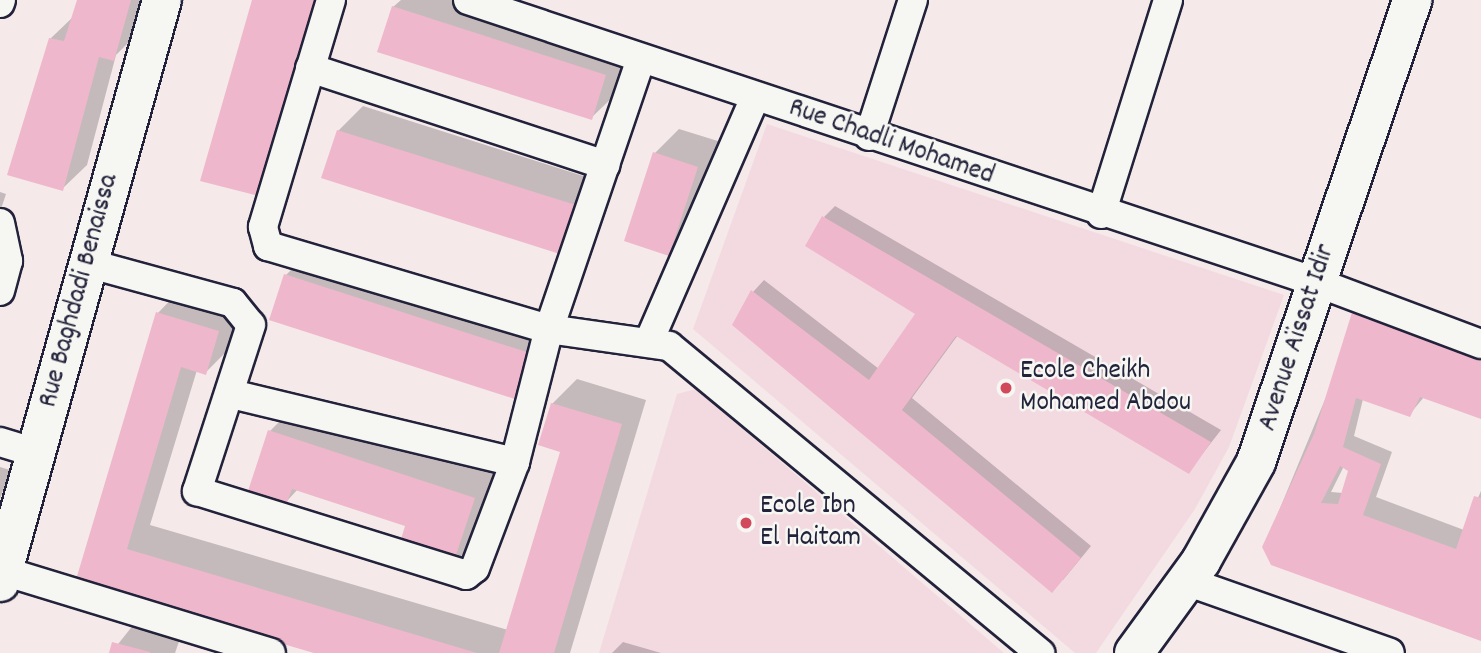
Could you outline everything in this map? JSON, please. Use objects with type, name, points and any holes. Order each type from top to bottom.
[{"type":"main road","name":"Rue Baghdadi Benaissa","points":[[2,576],[162,0]]},
{"type":"main road","name":"Avenue Aïssat Idir","points":[[1134,653],[1186,581],[1256,462],[1412,0]]},
{"type":"street","points":[[331,0],[263,228],[268,246],[549,329],[650,339],[694,363],[1040,653]]},
{"type":"street","name":"Rue Chadli Mohamed","points":[[468,0],[1101,214],[1316,282],[1481,344]]},
{"type":"street","points":[[869,136],[913,0]]},
{"type":"street","points":[[1101,214],[1168,0]]},
{"type":"street","points":[[87,263],[233,303],[251,325],[231,394],[194,483],[197,491],[461,576],[475,568],[514,462],[549,329],[641,58]]},
{"type":"street","points":[[310,68],[605,165]]},
{"type":"street","points":[[650,339],[755,97]]},
{"type":"street","points":[[0,223],[8,253],[0,291]]},
{"type":"street","points":[[231,394],[514,462]]},
{"type":"street","points":[[0,442],[36,453]]},
{"type":"street","points":[[2,576],[271,653]]},
{"type":"street","points":[[1186,581],[1390,653]]},
{"type":"shaded area","name":"Ecole Cheikh Mohamed Abdou","points":[[767,124],[1284,295],[1229,447],[1195,509],[1096,653],[1075,653],[693,329]]},
{"type":"shaded area","name":"Ecole Ibn El Haitam","points":[[696,389],[1004,653],[599,653],[677,394]]},
{"type":"building","points":[[77,0],[131,0],[114,61],[99,57],[63,191],[7,175],[49,38],[64,41]]},
{"type":"building","points":[[252,0],[320,0],[259,196],[200,181]]},
{"type":"building","points":[[392,6],[606,75],[592,120],[377,52]]},
{"type":"building","points":[[337,130],[579,206],[563,255],[321,178]]},
{"type":"building","points":[[653,152],[698,167],[669,256],[624,241]]},
{"type":"building","points":[[822,216],[1211,442],[1189,474],[956,336],[902,410],[1081,558],[1052,593],[732,325],[751,290],[869,380],[915,314],[805,246]]},
{"type":"building","points":[[284,274],[536,355],[521,401],[269,320]]},
{"type":"building","points":[[1354,306],[1481,350],[1481,419],[1420,397],[1410,417],[1356,398],[1343,447],[1381,464],[1363,515],[1456,549],[1474,496],[1481,498],[1481,641],[1271,565],[1262,547],[1314,434]],"holes":[[[1340,466],[1348,471],[1338,504],[1321,503]]]},
{"type":"building","points":[[156,312],[219,331],[206,375],[181,367],[127,549],[477,653],[314,653],[75,583]]},
{"type":"building","points":[[551,403],[622,424],[554,653],[499,653],[560,452],[538,445]]},
{"type":"building","points":[[268,430],[475,498],[452,567],[398,549],[405,526],[292,489],[287,503],[248,491]]},
{"type":"building","points":[[112,642],[150,652],[150,653],[109,653]]},
{"type":"place","name":"Ecole Cheikh Mohamed Abdou","points":[[1006,388]]},
{"type":"place","name":"Ecole Ibn El Haitam","points":[[746,523]]}]
